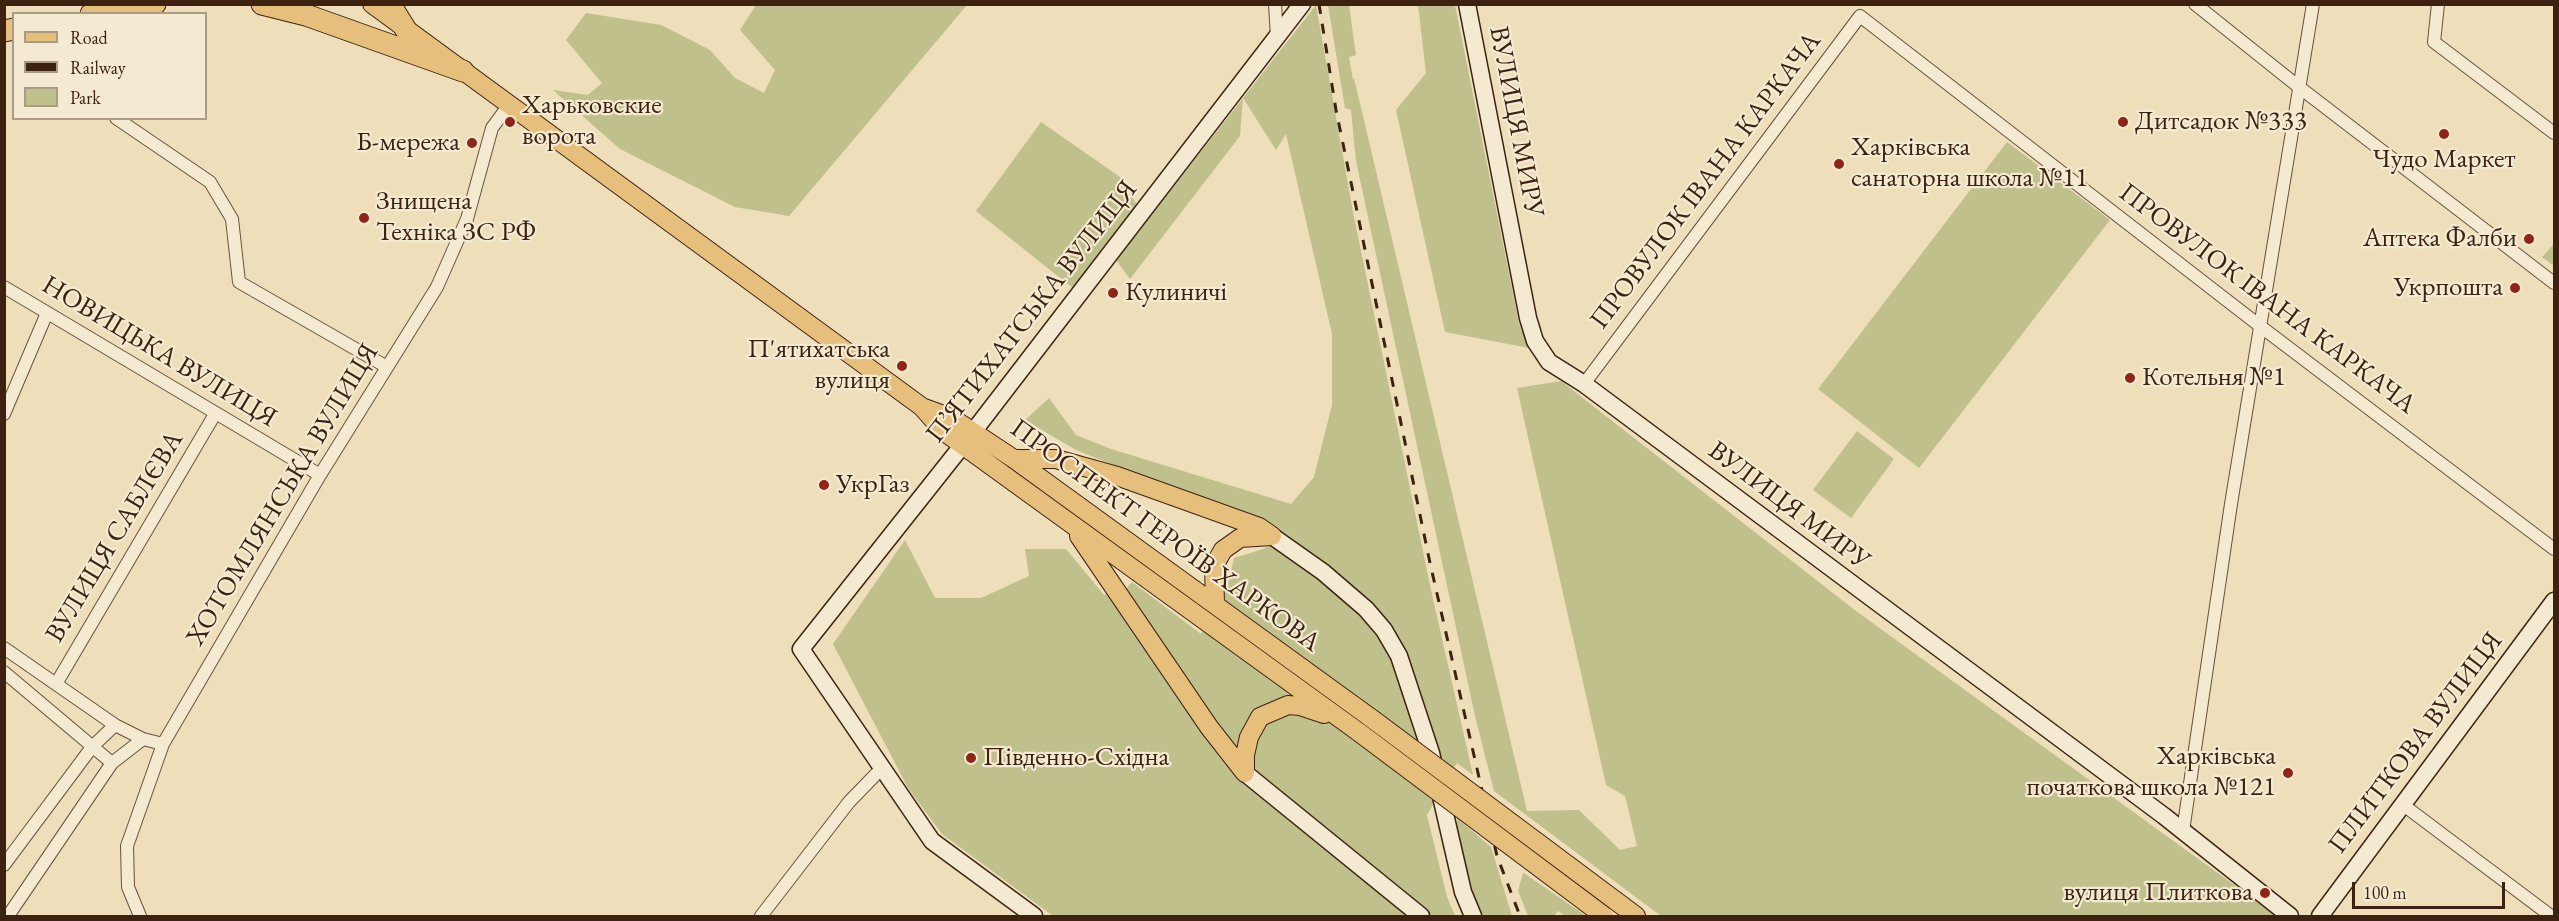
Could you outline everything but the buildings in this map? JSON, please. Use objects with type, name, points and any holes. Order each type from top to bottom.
[{"type":"highway","points":[[104,12],[155,4]]},
{"type":"highway","points":[[262,4],[306,15],[463,71]]},
{"type":"highway","points":[[390,4],[406,30]]},
{"type":"main road","name":"ПРОСПЕКТ ГЕРОЇВ ХАРКОВА","points":[[372,4],[922,407],[942,431],[968,438],[1014,459],[1371,718],[1608,911]]},
{"type":"main road","name":"ПРОСПЕКТ ГЕРОЇВ ХАРКОВА","points":[[968,438],[1073,527],[1608,911]]},
{"type":"main road","points":[[1014,459],[1056,459],[1117,476],[1258,527],[1272,536]]},
{"type":"main road","points":[[1073,527],[1209,727],[1245,772]]},
{"type":"main road","points":[[1215,604],[1214,566],[1222,550],[1240,538],[1272,536]]},
{"type":"main road","points":[[1245,772],[1245,755],[1249,737],[1260,717],[1288,705],[1300,706],[1344,721]]},
{"type":"main road","points":[[1608,911],[1636,916]]},
{"type":"street","points":[[1275,4],[1276,37]]},
{"type":"street","name":"П’ЯТИХАТСЬКА ВУЛИЦЯ","points":[[882,768],[801,649],[968,438],[1302,4]]},
{"type":"street","name":"ВУЛИЦЯ МИРУ","points":[[1467,4],[1528,318],[1535,341],[1549,362],[1584,384],[2183,831],[2290,916]]},
{"type":"street","points":[[2195,4],[2554,283]]},
{"type":"street","points":[[2183,831],[2229,516],[2313,4]]},
{"type":"street","points":[[2438,4],[2434,42],[2554,133]]},
{"type":"street","name":"ПРОВУЛОК ІВАНА КАРКАЧА","points":[[1584,384],[1860,16],[2260,326],[2554,549]]},
{"type":"street","name":"ХОТОМЛЯНСЬКА ВУЛИЦЯ","points":[[140,916],[128,887],[127,846],[163,744],[320,476],[437,287],[467,219],[492,128],[509,105]]},
{"type":"street","points":[[119,120],[210,182],[232,219],[238,282],[387,367]]},
{"type":"street","name":"НОВИЦЬКА ВУЛИЦЯ","points":[[4,287],[320,476]]},
{"type":"street","points":[[4,414],[47,314]]},
{"type":"street","name":"ВУЛИЦЯ САБЛЄВА","points":[[56,684],[215,414]]},
{"type":"street","points":[[1272,536],[1323,572],[1366,609],[1384,630],[1399,656],[1431,753],[1462,892],[1473,916]]},
{"type":"street","name":"ПЛИТКОВА ВУЛИЦЯ","points":[[2320,916],[2554,601]]},
{"type":"street","points":[[4,648],[115,726],[143,739],[163,744]]},
{"type":"street","points":[[4,672],[112,763]]},
{"type":"street","points":[[4,865],[92,747],[115,726]]},
{"type":"street","points":[[8,916],[112,763],[143,739]]},
{"type":"street","points":[[761,916],[849,802],[882,768],[932,841],[1034,916]]},
{"type":"street","points":[[1245,772],[1421,916]]},
{"type":"street","points":[[2402,804],[2551,916]]},
{"type":"green space","points":[[756,5],[967,5],[789,216],[735,207],[620,149],[553,90],[588,95],[602,83],[566,40],[586,13],[661,25],[710,50],[735,78],[764,93],[775,70],[740,30]]},
{"type":"green space","points":[[1316,5],[1353,212],[1431,590],[1473,775],[1457,763],[1446,782],[1628,916],[1622,916],[1444,785],[1427,815],[1447,897],[1455,916],[1053,916],[942,834],[908,788],[833,644],[905,540],[935,598],[981,598],[1029,576],[1025,549],[1066,549],[1104,595],[1126,589],[1132,582],[1201,634],[1211,616],[997,459],[999,456],[1213,612],[1227,587],[1234,558],[1263,549],[1290,536],[1076,450],[1025,420],[1049,398],[1076,435],[1111,449],[1291,504],[1314,477],[1332,405],[1332,334],[1286,134],[1276,150],[1243,98]]},
{"type":"green space","points":[[1328,5],[1349,5],[1356,55],[1349,57],[1353,80],[1354,78],[1527,811],[1579,810],[1620,850],[1637,846],[1625,796],[1606,785],[1517,388],[1561,381],[1856,611],[2277,916],[1661,916],[1494,791],[1475,716],[1356,161],[1351,110],[1345,108]]},
{"type":"green space","points":[[1418,5],[1455,5],[1519,323],[1529,348],[1445,332],[1396,110],[1426,73]]},
{"type":"green space","points":[[1243,98],[1240,136],[1130,279],[1116,260]]},
{"type":"green space","points":[[1041,122],[1120,177],[1139,208],[1079,293],[976,211]]},
{"type":"green space","points":[[2007,142],[2110,220],[1919,468],[1818,389]]},
{"type":"green space","points":[[2554,244],[2554,266],[2542,257]]},
{"type":"green space","points":[[1857,431],[1894,459],[1851,518],[1813,490]]},
{"type":"green space","points":[[1457,818],[1491,847],[1512,916],[1476,916],[1458,849]]},
{"type":"green space","points":[[1523,873],[1586,916],[1565,916],[1558,911],[1554,916],[1528,916],[1518,891]]},
{"type":"railway","points":[[1319,4],[1336,110],[1430,563],[1497,856],[1520,916]]},
{"type":"place","name":"Харьковские ворота","points":[[510,122]]},
{"type":"place","name":"Дитсадок №333","points":[[2123,122]]},
{"type":"place","name":"Чудо Маркет","points":[[2444,134]]},
{"type":"place","name":"Б-мережа","points":[[472,143]]},
{"type":"place","name":"Харківська санаторна школа №11","points":[[1839,164]]},
{"type":"place","name":"Знищена Техніка ЗС РФ","points":[[364,218]]},
{"type":"place","name":"Аптека Фалби","points":[[2529,239]]},
{"type":"place","name":"Укрпошта","points":[[2515,288]]},
{"type":"place","name":"Кулиничі","points":[[1113,293]]},
{"type":"place","name":"П'ятихатська вулиця","points":[[902,366]]},
{"type":"place","name":"Котельня №1","points":[[2130,378]]},
{"type":"place","name":"УкрГаз","points":[[824,485]]},
{"type":"place","name":"Південно-Східна","points":[[971,758]]},
{"type":"place","name":"Харківська початкова школа №121","points":[[2288,773]]},
{"type":"place","name":"вулиця Плиткова","points":[[2265,893]]}]
